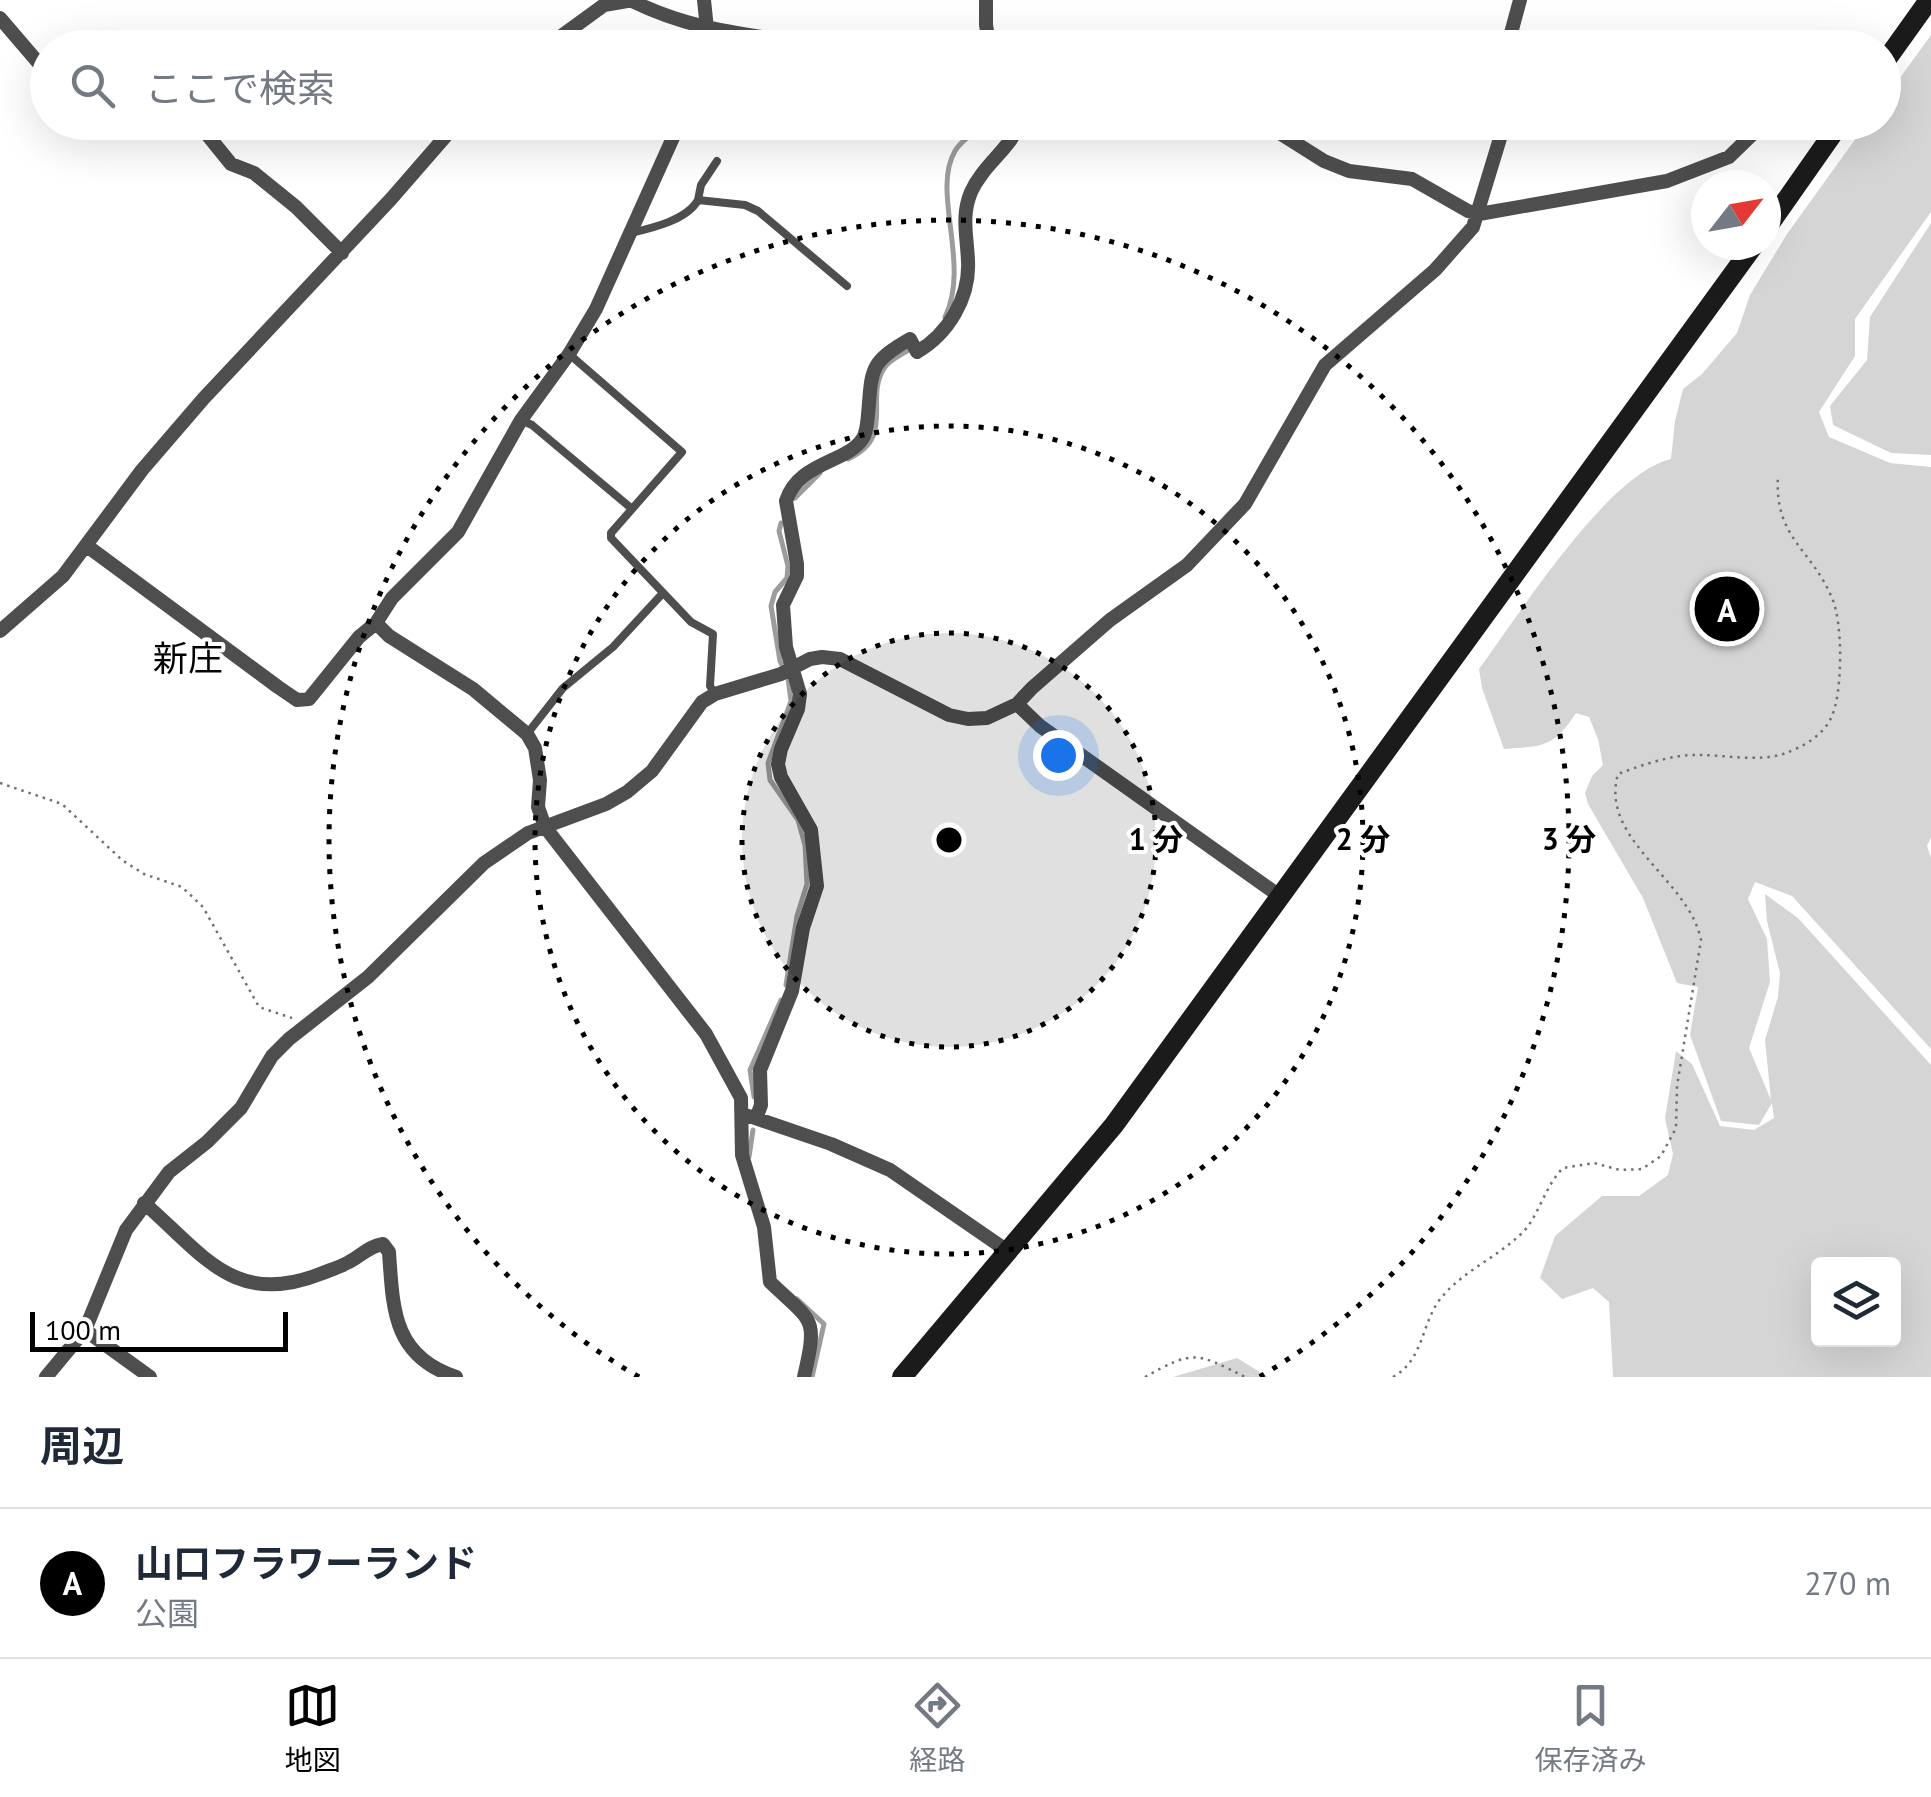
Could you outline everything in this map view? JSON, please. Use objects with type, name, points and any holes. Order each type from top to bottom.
[{"type":"street","points":[[568,30],[602,3],[633,0],[672,19],[709,30],[704,0]]},
{"type":"street","points":[[986,0],[987,30]]},
{"type":"street","points":[[1512,30],[1520,0]]},
{"type":"street","points":[[1901,39],[1929,0]]},
{"type":"street","points":[[0,18],[30,53]]},
{"type":"street","points":[[212,140],[231,164],[254,173],[296,207],[342,253]]},
{"type":"street","points":[[0,631],[63,576],[154,455],[442,140]]},
{"type":"street","points":[[87,546],[297,700],[309,699],[376,623],[392,598],[458,532],[522,420],[596,309],[672,140]]},
{"type":"street","points":[[804,1377],[813,1336],[808,1320],[770,1282],[764,1227],[742,1155],[750,1116],[761,1105],[760,1070],[792,991],[804,928],[818,886],[811,830],[781,777],[778,764],[800,694],[787,671],[783,605],[797,576],[786,501],[804,476],[861,442],[867,430],[872,375],[883,355],[910,340],[917,352],[934,342],[956,311],[968,276],[965,210],[980,173],[995,161],[1009,140]]},
{"type":"street","points":[[1291,140],[1349,171],[1412,179],[1479,214],[1667,181],[1729,157],[1749,140]]},
{"type":"street","points":[[46,1377],[85,1330],[126,1230],[144,1203],[169,1172],[241,1108],[272,1056],[368,977],[484,863],[528,833],[606,804],[652,771],[702,702],[822,656],[840,659],[949,715],[968,720],[988,718],[1017,704],[1110,620],[1188,565],[1245,504],[1325,365],[1435,270],[1473,228],[1500,140]]},
{"type":"street","points":[[1781,205],[1823,140]]},
{"type":"street","points":[[902,1377],[1114,1125],[1743,260]]},
{"type":"street","points":[[376,623],[473,689],[527,734],[535,748],[540,780],[538,807],[545,827],[706,1034],[750,1116],[890,1170],[1009,1252]]},
{"type":"street","points":[[1017,704],[1040,726],[1281,897]]},
{"type":"street","points":[[144,1203],[193,1250],[221,1270],[244,1281],[274,1287],[302,1281],[384,1244],[389,1252],[396,1325],[424,1363],[456,1377]]},
{"type":"street","points":[[85,1330],[150,1377]]},
{"type":"lane","points":[[630,233],[693,209],[700,185],[717,162]]},
{"type":"lane","points":[[698,200],[745,204],[758,211],[847,286]]},
{"type":"lane","points":[[569,354],[682,452],[630,508],[611,538],[691,622],[713,634],[710,686],[715,694]]},
{"type":"lane","points":[[522,420],[630,508]]},
{"type":"lane","points":[[527,734],[563,688],[613,647],[663,593]]},
{"type":"path","points":[[1393,1377],[1404,1371],[1420,1348],[1436,1304],[1453,1283],[1525,1232],[1542,1196],[1563,1168],[1594,1163],[1620,1170],[1642,1169],[1660,1156],[1676,1128],[1677,1086],[1700,940],[1697,922],[1683,897],[1647,861],[1630,836],[1612,794],[1618,774],[1637,767],[1694,754],[1782,754],[1818,736],[1831,720],[1837,700],[1838,620],[1834,599],[1783,524],[1776,501],[1778,476]]},
{"type":"path","points":[[0,782],[62,804],[122,860],[144,874],[182,887],[203,906],[260,1007],[307,1024]]},
{"type":"path","points":[[1145,1377],[1180,1358],[1200,1356],[1245,1377]]},
{"type":"shaded area","points":[[1931,35],[1931,212],[1855,319],[1855,356],[1819,412],[1829,437],[1890,463],[1931,467],[1931,837],[1927,846],[1931,858],[1931,1049],[1792,896],[1755,882],[1748,899],[1767,939],[1770,982],[1749,1048],[1771,1100],[1765,1040],[1778,997],[1780,973],[1767,921],[1765,894],[1798,918],[1931,1065],[1931,1377],[1613,1377],[1609,1302],[1593,1288],[1562,1299],[1540,1278],[1555,1236],[1602,1196],[1639,1196],[1668,1175],[1673,1154],[1665,1118],[1676,1051],[1692,1064],[1720,1126],[1754,1130],[1774,1118],[1772,1103],[1759,1125],[1721,1121],[1690,1035],[1698,987],[1677,983],[1643,898],[1588,804],[1585,793],[1592,776],[1603,765],[1589,717],[1576,713],[1561,733],[1546,743],[1504,749],[1479,669],[1540,583],[1593,518],[1646,470],[1671,459],[1683,389],[1702,374],[1737,333],[1750,295],[1771,260],[1781,260],[1781,244],[1855,140],[1901,140],[1901,76]]},
{"type":"shaded area","points":[[1931,223],[1931,455],[1891,453],[1833,425],[1830,406],[1867,360],[1870,317]]},
{"type":"shaded area","points":[[1237,1358],[1268,1377],[1173,1377]]},
{"type":"waterway","points":[[945,317],[954,274],[949,168],[964,140]]},
{"type":"waterway","points":[[848,459],[871,440],[879,379],[885,367],[912,348]]},
{"type":"waterway","points":[[795,498],[820,473]]},
{"type":"waterway","points":[[781,523],[787,578],[775,592],[771,606],[791,701],[768,763],[770,780],[798,820],[805,845],[807,884],[797,916],[786,985]]},
{"type":"waterway","points":[[754,1097],[750,1070],[781,1000]]},
{"type":"waterway","points":[[749,1157],[753,1130]]},
{"type":"waterway","points":[[797,1299],[824,1324],[812,1377]]},
{"type":"place","name":"山口フラワーランド","points":[[1727,609]]},
{"type":"district","name":"新庄","points":[[188,658]]}]
